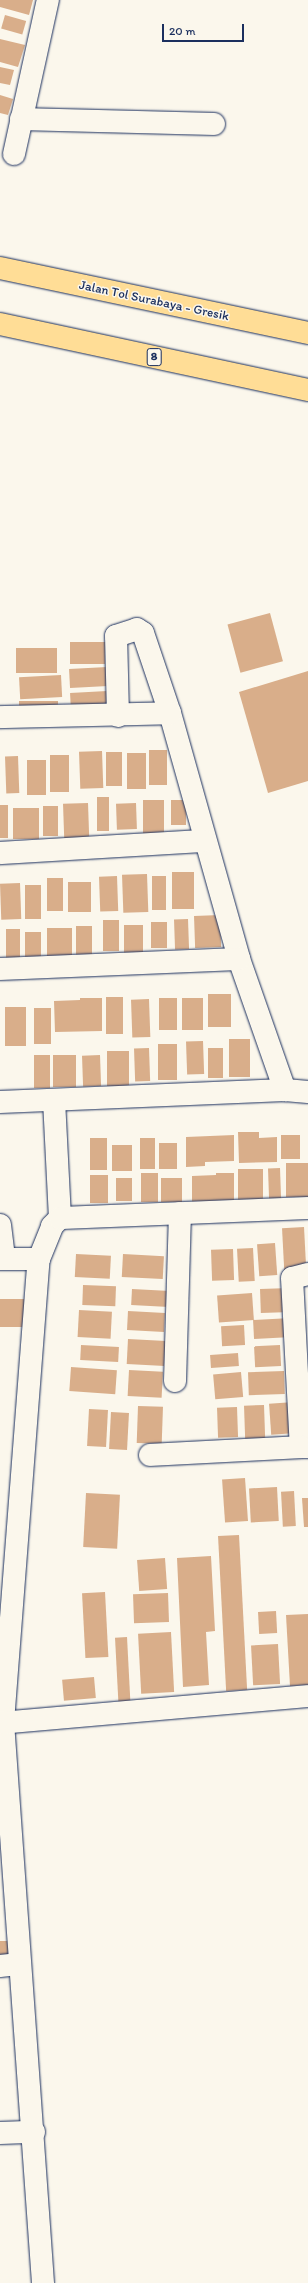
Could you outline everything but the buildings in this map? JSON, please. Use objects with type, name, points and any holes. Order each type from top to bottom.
[{"type":"highway","name":"Jalan Tol Surabaya - Gresik","points":[[0,268],[308,333]]},
{"type":"highway","name":"8","points":[[0,324],[308,390]]},
{"type":"street","points":[[14,154],[48,0]]},
{"type":"street","points":[[21,119],[214,124]]},
{"type":"street","points":[[118,716],[116,636],[137,629],[143,633],[170,713],[204,841],[239,959],[285,1090]]},
{"type":"street","points":[[0,717],[118,716],[170,713]]},
{"type":"street","points":[[0,853],[204,841]]},
{"type":"street","points":[[0,969],[239,959]]},
{"type":"street","points":[[0,1102],[285,1090],[308,1092]]},
{"type":"street","points":[[54,1100],[60,1218]]},
{"type":"street","points":[[42,2283],[34,2132],[10,1965],[2,1722],[39,1259],[52,1226],[60,1218],[308,1208]]},
{"type":"street","points":[[175,1381],[180,1213]]},
{"type":"street","points":[[0,1225],[2,1259],[39,1259]]},
{"type":"street","points":[[150,1455],[305,1447],[292,1278],[308,1274]]},
{"type":"street","points":[[2,1722],[308,1696]]},
{"type":"street","points":[[0,2133],[34,2132]]}]
